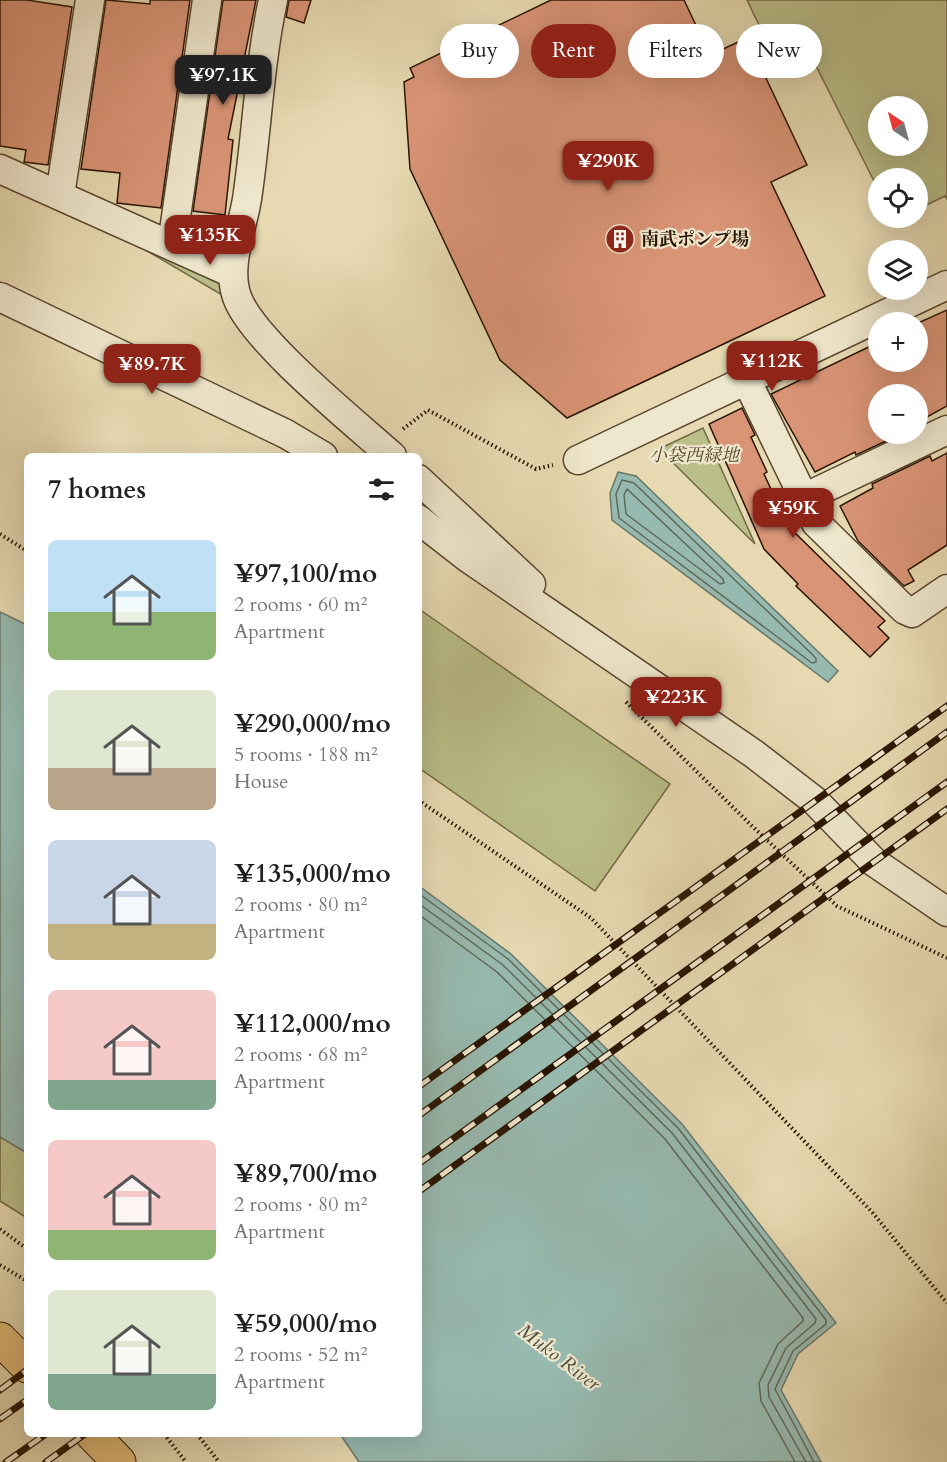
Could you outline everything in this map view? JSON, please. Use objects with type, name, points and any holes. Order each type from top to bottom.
[{"type":"main road","points":[[0,1339],[24,1363]]},
{"type":"main road","points":[[95,1437],[120,1462]]},
{"type":"street","points":[[60,195],[90,0]]},
{"type":"street","points":[[172,245],[207,0]]},
{"type":"street","points":[[273,0],[263,49],[247,198],[232,273],[237,298],[254,324],[296,368],[389,453]]},
{"type":"street","points":[[0,169],[232,273]]},
{"type":"street","points":[[578,460],[947,285]]},
{"type":"street","points":[[0,297],[286,434],[318,453]]},
{"type":"street","points":[[746,379],[816,523],[905,610],[912,614],[947,590]]},
{"type":"street","points":[[804,498],[947,430]]},
{"type":"street","points":[[422,483],[582,636]]},
{"type":"street","points":[[422,522],[468,558],[754,754],[815,801],[874,862],[947,912]]},
{"type":"path","points":[[429,410],[536,469],[578,460]]},
{"type":"path","points":[[0,534],[24,549]]},
{"type":"path","points":[[621,697],[837,906],[947,958]]},
{"type":"path","points":[[422,803],[591,918],[872,1212],[947,1303]]},
{"type":"path","points":[[0,1229],[24,1247]]},
{"type":"path","points":[[0,1265],[24,1279]]},
{"type":"path","points":[[166,1437],[186,1462]]},
{"type":"path","points":[[199,1437],[219,1462]]},
{"type":"green space","points":[[747,0],[947,0],[947,199],[945,196],[928,204],[928,168],[868,169],[822,78],[822,24],[758,24]]},
{"type":"green space","points":[[86,215],[226,278],[229,299]]},
{"type":"green space","name":"小袋西緑地","points":[[703,428],[755,544],[659,449]]},
{"type":"green space","points":[[422,611],[670,784],[595,891],[422,770]]},
{"type":"green space","points":[[0,1137],[24,1151],[24,1216],[0,1201]]},
{"type":"water","points":[[618,472],[636,476],[838,671],[828,682],[612,520],[610,493]]},
{"type":"water","points":[[0,612],[24,624],[24,1151],[0,1137]]},
{"type":"water","name":"Muko River","points":[[422,888],[511,954],[682,1124],[836,1323],[798,1354],[781,1390],[821,1462],[359,1462],[342,1437],[422,1437]]},
{"type":"building","points":[[0,0],[27,0],[72,7],[48,165],[24,162],[26,150],[0,146]]},
{"type":"building","points":[[106,0],[150,4],[150,0],[190,0],[161,208],[117,203],[120,173],[81,169]]},
{"type":"building","points":[[223,0],[256,0],[228,139],[233,140],[225,215],[193,211]]},
{"type":"building","points":[[289,0],[311,0],[304,23],[286,17]]},
{"type":"building","name":"南武ポンプ場","points":[[551,0],[684,0],[695,24],[628,24],[628,78],[724,78],[724,49],[736,43],[736,78],[766,78],[807,165],[771,182],[825,296],[567,418],[500,360],[410,169],[404,82],[414,77],[410,68],[440,54],[440,78],[519,78],[519,24],[501,24]]},
{"type":"building","points":[[947,310],[947,406],[928,416],[928,384],[868,384],[868,444],[880,444],[856,455],[855,452],[815,472],[771,394],[868,347],[868,372],[928,372],[928,319]]},
{"type":"building","points":[[742,408],[755,435],[751,437],[767,472],[764,474],[788,526],[885,621],[878,627],[889,638],[870,657],[796,586],[798,584],[764,549],[709,424]]},
{"type":"building","points":[[947,453],[947,545],[908,570],[914,581],[904,586],[858,541],[840,506],[873,488],[872,484],[930,456],[932,461]]},
{"type":"railway","points":[[422,1084],[947,706]]},
{"type":"railway","points":[[422,1113],[947,732]]},
{"type":"railway","points":[[422,1161],[947,782]]},
{"type":"railway","points":[[422,1189],[947,809]]},
{"type":"railway","points":[[0,1390],[24,1372]]},
{"type":"railway","points":[[0,1419],[24,1402]]},
{"type":"railway","points":[[6,1462],[42,1437]]},
{"type":"railway","points":[[46,1462],[81,1437]]},
{"type":"place","name":"南武ポンプ場","points":[[620,239]]}]
